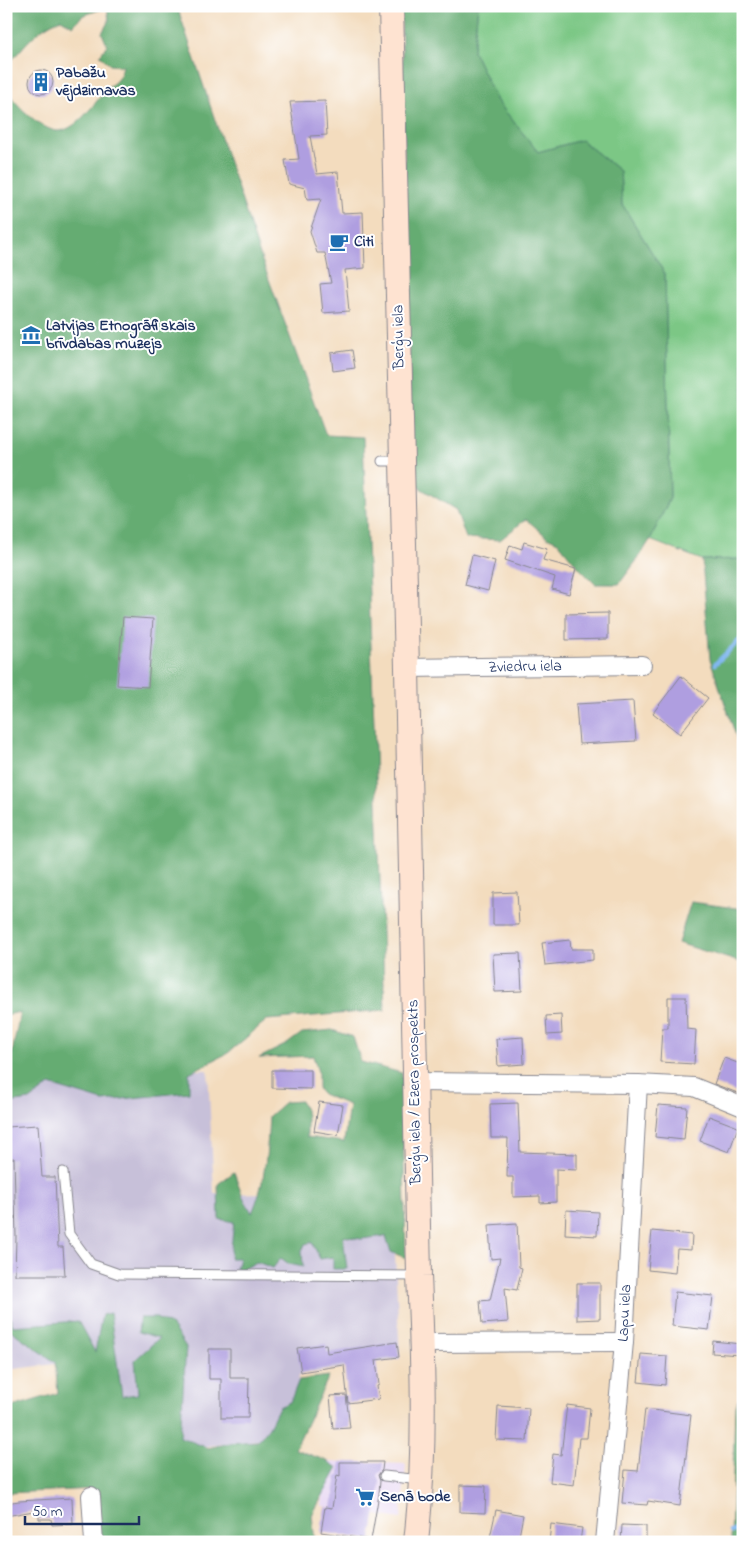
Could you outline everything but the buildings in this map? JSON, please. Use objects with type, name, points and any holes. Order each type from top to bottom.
[{"type":"main road","name":"Berģu iela","points":[[391,6],[392,461],[407,668]]},
{"type":"main road","name":"Berģu iela / Ezera prospekts","points":[[407,668],[419,1276],[422,1343],[421,1480],[416,1542]]},
{"type":"street","name":"Zviedru iela","points":[[407,668],[642,665]]},
{"type":"street","points":[[415,1082],[638,1084],[694,1087],[743,1107]]},
{"type":"street","name":"Lapu iela","points":[[605,1542],[624,1342],[638,1084]]},
{"type":"street","points":[[422,1343],[624,1342]]},
{"type":"street","points":[[91,1496],[94,1542]]},
{"type":"lane","points":[[63,1172],[69,1234],[91,1264],[119,1274],[419,1276]]},
{"type":"lane","points":[[384,1476],[421,1480]]},
{"type":"shaded area","points":[[208,1070],[214,1194],[392,1192],[400,1359],[299,1375],[292,1436],[99,1459],[89,1360],[6,1370],[6,1074]]},
{"type":"shaded area","points":[[327,1461],[406,1464],[401,1519],[322,1506]]},
{"type":"green space","points":[[6,6],[177,6],[260,255],[326,435],[363,437],[385,1010],[267,1020],[228,1053],[189,1073],[189,1092],[103,1101],[50,1085],[30,1100],[6,1103],[6,1060],[11,1059],[20,1012],[6,1015],[6,88],[21,108],[37,122],[52,130],[59,131],[80,120],[118,78],[123,66],[110,65],[100,55],[107,45],[102,33],[109,20],[107,7],[82,16],[73,26],[61,19],[52,23],[30,39],[6,67]]},
{"type":"green space","points":[[401,6],[478,6],[473,51],[497,101],[538,152],[581,140],[620,171],[622,204],[665,274],[670,498],[650,540],[619,584],[595,584],[558,542],[547,537],[526,519],[500,540],[466,538],[456,510],[412,483]]},
{"type":"green space","points":[[478,6],[743,6],[743,559],[702,560],[650,540],[670,498],[665,274],[622,204],[620,171],[581,140],[538,152],[497,101],[473,51]]},
{"type":"green space","points":[[743,559],[743,751],[741,751],[710,659],[702,560]]},
{"type":"green space","points":[[691,902],[743,909],[743,963],[678,943]]},
{"type":"green space","points":[[332,1030],[353,1037],[361,1062],[402,1073],[406,1258],[391,1252],[386,1236],[361,1239],[343,1236],[347,1269],[333,1269],[333,1257],[320,1259],[312,1242],[305,1244],[302,1251],[303,1267],[289,1264],[281,1258],[273,1268],[257,1262],[245,1268],[236,1269],[239,1258],[230,1258],[234,1222],[219,1219],[218,1184],[234,1172],[243,1197],[252,1213],[263,1177],[269,1116],[285,1102],[301,1101],[307,1115],[307,1137],[344,1142],[349,1105],[322,1094],[318,1089],[318,1072],[313,1056],[259,1058],[287,1044],[302,1033]]},
{"type":"green space","points":[[8,1312],[13,1326],[78,1321],[95,1352],[102,1315],[110,1313],[122,1396],[138,1394],[135,1360],[159,1338],[138,1332],[140,1318],[156,1318],[172,1326],[186,1347],[180,1437],[208,1448],[230,1443],[258,1441],[269,1427],[279,1407],[290,1402],[299,1380],[329,1376],[295,1449],[327,1461],[338,1468],[312,1515],[315,1542],[88,1542],[94,1489],[6,1493],[6,1409],[58,1393],[55,1362],[6,1327]]},
{"type":"green space","points":[[743,1389],[743,1542],[731,1542],[735,1406]]},
{"type":"waterway","points":[[715,664],[743,637]]},
{"type":"waterway","points":[[731,1532],[743,1528]]},
{"type":"place","name":"Pabažu vējdzirnavas","points":[[41,82]]},
{"type":"place","name":"Citi","points":[[339,242]]},
{"type":"place","name":"Latvijas Etnogrāfiskais brīvdabas muzejs","points":[[31,335]]},
{"type":"place","name":"Senā bode","points":[[365,1497]]}]
